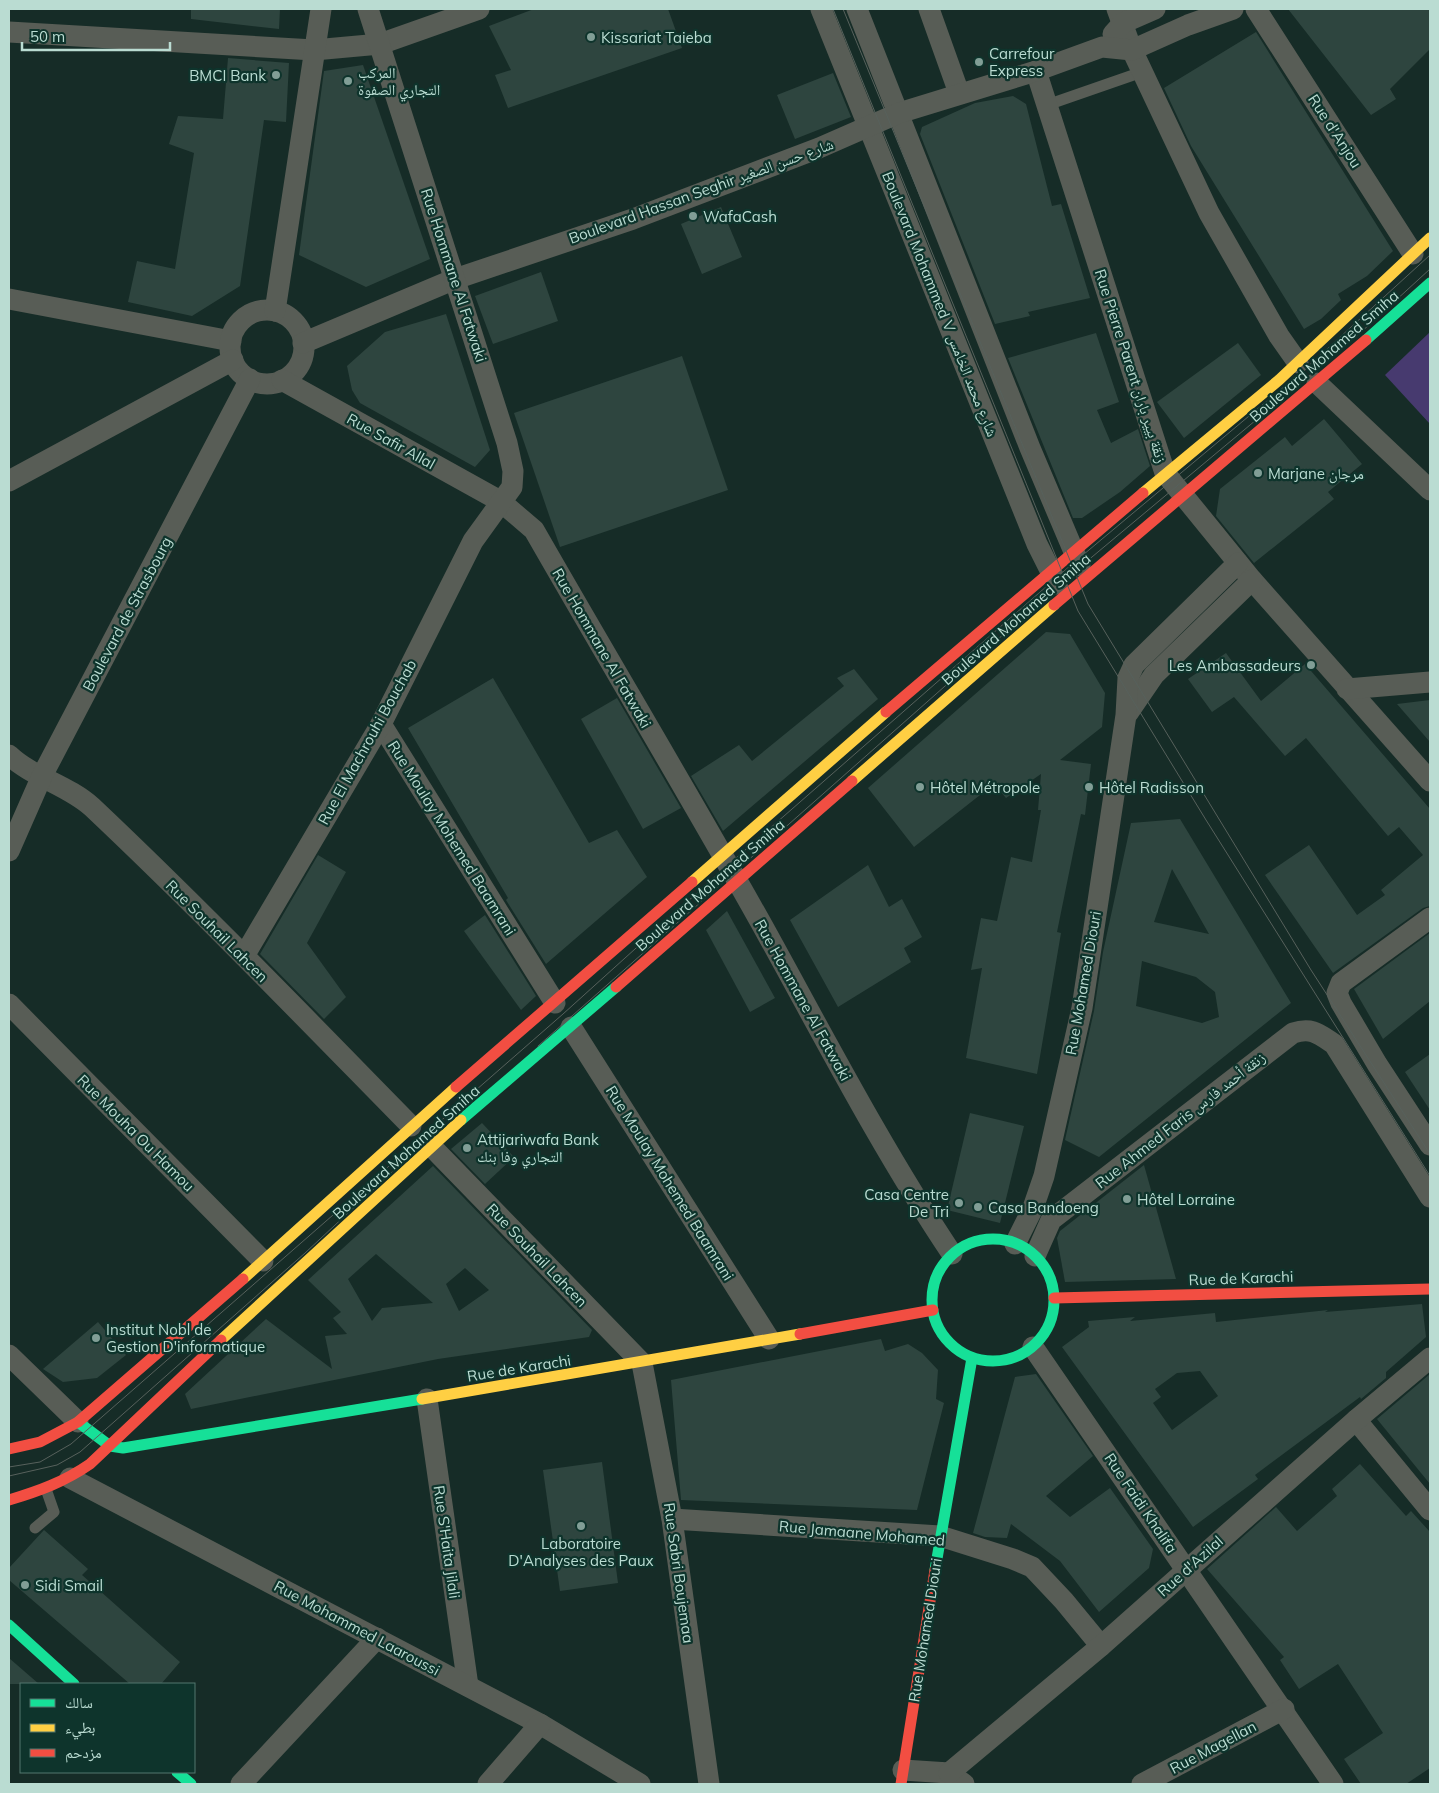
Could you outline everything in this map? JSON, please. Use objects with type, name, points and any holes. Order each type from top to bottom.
[{"type":"street","points":[[275,311],[321,9]]},
{"type":"street","name":"Rue Hommane Al Fatwaki","points":[[368,9],[504,434],[513,471],[512,487],[500,501],[534,530],[737,881],[853,1092],[922,1210],[952,1254]]},
{"type":"street","points":[[9,32],[314,50],[380,44],[479,9]]},
{"type":"street","name":"Boulevard Mohammed V شارع محمد الخامس","points":[[820,9],[1049,571],[1064,596]]},
{"type":"street","name":"Boulevard Mohammed V شارع محمد الخامس","points":[[857,9],[1030,448],[1073,552],[1086,578]]},
{"type":"street","points":[[929,9],[959,93]]},
{"type":"street","name":"Boulevard Hassan Seghir شارع حسن الصغير","points":[[1102,47],[1120,16],[1155,9]]},
{"type":"street","name":"Boulevard Hassan Seghir شارع حسن الصغير","points":[[303,343],[455,279],[633,219],[868,128],[899,114],[959,93],[1036,71],[1102,47],[1132,50],[1188,25],[1233,9]]},
{"type":"street","name":"Rue d'Anjou","points":[[1256,9],[1413,254]]},
{"type":"street","points":[[1120,16],[1132,50],[1209,213],[1279,336],[1298,364]]},
{"type":"street","name":"Rue Pierre Parent زنقة بيير باران","points":[[1036,71],[1165,473],[1252,580],[1430,781]]},
{"type":"street","name":"Boulevard Mohamed Smiha","points":[[9,1449],[40,1442],[78,1422],[264,1261],[411,1126],[555,1003],[1049,571],[1298,364],[1430,238]]},
{"type":"street","name":"Boulevard Mohamed Smiha","points":[[9,1500],[46,1489],[70,1478],[110,1446],[151,1404],[431,1146],[571,1027],[1064,596],[1317,383],[1430,283]]},
{"type":"street","points":[[9,299],[232,351]]},
{"type":"street","points":[[262,310],[275,311],[292,320],[300,330],[303,343],[302,356],[297,368],[282,380],[263,383],[250,379],[240,371],[232,351],[235,329],[249,314],[262,310]]},
{"type":"street","points":[[9,481],[232,351]]},
{"type":"street","name":"Boulevard de Strasbourg","points":[[9,851],[42,776],[250,379]]},
{"type":"street","name":"Rue Safir Allal","points":[[282,380],[500,501]]},
{"type":"street","points":[[1317,383],[1430,490]]},
{"type":"street","name":"Rue El Machrouhi Bouchab","points":[[244,956],[381,724],[473,541],[500,501]]},
{"type":"street","name":"Rue Mohamed Diouri","points":[[1015,1244],[1034,1208],[1044,1176],[1082,1008],[1126,715],[1128,678],[1134,665],[1238,563]]},
{"type":"street","points":[[1126,715],[1154,674],[1252,580]]},
{"type":"street","points":[[1347,689],[1430,682]]},
{"type":"street","name":"Rue Moulay Mohemed Baamrani","points":[[381,724],[555,1003]]},
{"type":"street","name":"Rue Souhail Lahcen","points":[[9,754],[28,770],[42,776],[89,805],[244,956],[411,1126]]},
{"type":"street","points":[[1430,918],[1341,984],[1337,993],[1377,1064],[1430,1145]]},
{"type":"street","name":"Rue Mouha Ou Hamou","points":[[9,1004],[264,1261]]},
{"type":"street","name":"Rue Moulay Mohemed Baamrani","points":[[571,1027],[768,1339]]},
{"type":"street","name":"Rue Ahmed Faris زنقة أحمد فارس","points":[[1035,1256],[1051,1220],[1293,1033],[1305,1029],[1317,1032],[1334,1044],[1430,1197]]},
{"type":"street","name":"Rue Souhail Lahcen","points":[[431,1146],[642,1363]]},
{"type":"street","points":[[996,1239],[1015,1244],[1035,1256],[1048,1275],[1054,1298],[1048,1328],[1033,1347],[1007,1360],[993,1362],[972,1358],[952,1346],[938,1327],[933,1310],[932,1290],[936,1277],[952,1254],[970,1244],[996,1239]]},
{"type":"street","name":"Rue de Karachi","points":[[1054,1298],[1430,1289]]},
{"type":"street","name":"Rue de Karachi","points":[[110,1446],[123,1448],[426,1399],[642,1363],[933,1310]]},
{"type":"street","name":"Rue Faidi Khalifa","points":[[1033,1347],[1284,1709],[1333,1784]]},
{"type":"street","points":[[9,1355],[78,1422],[110,1446]]},
{"type":"street","name":"Rue Mohamed Diouri","points":[[902,1777],[940,1536],[972,1358]]},
{"type":"street","name":"Rue d'Azilal","points":[[957,1779],[1186,1569],[1356,1420],[1430,1358]]},
{"type":"street","name":"Rue Sabri Boujemaa","points":[[642,1363],[672,1519],[709,1784]]},
{"type":"street","name":"Rue S'Haita Jilali","points":[[426,1399],[468,1686]]},
{"type":"street","points":[[151,1404],[158,1425],[169,1441]]},
{"type":"street","points":[[1356,1420],[1430,1510]]},
{"type":"street","name":"Rue Mohammed Laaroussi","points":[[70,1478],[540,1724],[640,1784]]},
{"type":"street","name":"Rue Jamaane Mohamed","points":[[672,1519],[940,1536],[1013,1559],[1032,1567],[1064,1601],[1101,1646]]},
{"type":"street","points":[[9,1625],[73,1683]]},
{"type":"street","points":[[241,1784],[378,1638]]},
{"type":"street","name":"Rue Magellan","points":[[1142,1784],[1284,1709]]},
{"type":"street","points":[[488,1784],[540,1724]]},
{"type":"street","points":[[178,1773],[191,1784]]},
{"type":"street","points":[[902,1777],[957,1779]]},
{"type":"lane","points":[[1046,105],[1142,72]]},
{"type":"lane","points":[[35,1528],[54,1512],[46,1489]]},
{"type":"shaded area","points":[[1430,332],[1430,424],[1385,375]]},
{"type":"building","points":[[191,9],[280,9],[279,29],[191,19]]},
{"type":"building","points":[[534,9],[668,9],[682,48],[508,108],[495,75],[511,70],[489,26]]},
{"type":"building","points":[[1288,9],[1430,9],[1430,49],[1390,89],[1396,99],[1371,115]]},
{"type":"building","points":[[1256,32],[1393,251],[1367,276],[1338,294],[1341,300],[1321,319],[1304,329],[1191,146],[1164,88]]},
{"type":"building","points":[[228,58],[289,63],[286,122],[264,120],[240,286],[192,316],[128,302],[137,261],[175,269],[194,153],[169,144],[178,116],[223,119]]},
{"type":"building","points":[[363,65],[430,259],[366,287],[299,255],[324,71]]},
{"type":"building","points":[[833,73],[851,117],[795,139],[777,95]]},
{"type":"building","points":[[1013,96],[1026,104],[1052,206],[1061,204],[1090,298],[1028,312],[1030,316],[995,324],[920,134],[922,127],[975,103]]},
{"type":"building","points":[[721,207],[742,257],[702,274],[681,224]]},
{"type":"building","points":[[541,272],[558,321],[493,344],[475,296]]},
{"type":"building","points":[[446,314],[490,450],[475,467],[360,403],[352,390],[347,366],[385,332]]},
{"type":"building","points":[[1096,333],[1119,402],[1097,410],[1111,443],[1138,429],[1150,466],[1120,492],[1082,518],[1073,518],[1008,358]]},
{"type":"building","points":[[1238,343],[1261,375],[1184,438],[1157,402]]},
{"type":"building","points":[[682,356],[728,490],[560,547],[514,413]]},
{"type":"building","points":[[1324,419],[1362,464],[1328,492],[1334,499],[1254,563],[1216,516],[1220,489],[1285,437],[1292,446]]},
{"type":"building","points":[[1046,632],[1070,634],[1105,693],[1102,727],[1060,760],[1091,764],[1085,815],[1081,814],[1057,932],[1061,933],[1037,1074],[966,1058],[982,968],[971,970],[981,918],[997,921],[1011,857],[1032,862],[1041,810],[1038,810],[1041,774],[1006,798],[994,784],[914,847],[868,788]]},
{"type":"building","points":[[1226,653],[1261,701],[1305,664],[1430,809],[1430,906],[1423,908],[1333,973],[1265,875],[1309,845],[1357,915],[1385,895],[1381,890],[1423,855],[1399,827],[1388,836],[1306,738],[1285,756],[1234,697],[1212,712],[1188,679]]},
{"type":"building","points":[[854,669],[878,699],[723,831],[691,776],[739,745],[752,761],[844,686],[837,678]]},
{"type":"building","points":[[493,678],[589,843],[617,830],[647,877],[546,964],[506,900],[508,898],[408,728]]},
{"type":"building","points":[[617,698],[681,808],[643,829],[581,719]]},
{"type":"building","points":[[1430,700],[1430,742],[1397,704]]},
{"type":"building","points":[[1180,819],[1291,1003],[1099,1157],[1065,1140],[1094,1011],[1103,952],[1131,823]],"holes":[[[1172,869],[1209,934],[1154,922]],[[1142,961],[1196,977],[1215,992],[1219,1017],[1202,1023],[1136,1006]]]},
{"type":"building","points":[[318,855],[346,872],[307,943],[346,997],[324,1019],[260,954]]},
{"type":"building","points":[[868,865],[889,907],[902,899],[922,937],[904,948],[911,962],[838,1007],[790,920]]},
{"type":"building","points":[[727,911],[775,998],[750,1012],[706,930]]},
{"type":"building","points":[[485,915],[536,996],[521,1010],[464,931]]},
{"type":"building","points":[[1430,933],[1430,1001],[1383,1039],[1354,989]]},
{"type":"building","points":[[1430,1054],[1430,1110],[1405,1072]]},
{"type":"building","points":[[970,1113],[1024,1126],[1000,1223],[947,1210]]},
{"type":"building","points":[[482,1123],[514,1157],[485,1184],[451,1149]]},
{"type":"building","name":"Hôtel Lorraine","points":[[1144,1165],[1176,1279],[1065,1282],[1057,1238],[1060,1231]]},
{"type":"building","points":[[433,1166],[592,1330],[589,1337],[438,1359],[191,1409],[185,1394],[266,1319],[332,1369],[325,1336],[347,1334],[333,1318],[341,1312],[308,1280]],"holes":[[[376,1254],[433,1303],[382,1308],[372,1321],[348,1279]],[[465,1268],[489,1290],[459,1311],[446,1284]]]},
{"type":"building","points":[[1422,1304],[1426,1337],[1386,1372],[1386,1378],[1361,1399],[1360,1397],[1255,1475],[1258,1479],[1193,1527],[1062,1347],[1089,1327],[1088,1321],[1135,1317],[1130,1321],[1215,1313],[1216,1322],[1328,1310],[1325,1312]],"holes":[[[1200,1371],[1218,1396],[1172,1430],[1153,1403],[1161,1397],[1155,1389],[1177,1373]]]},
{"type":"building","name":"Institut Nobl de Gestion D'informatique","points":[[98,1322],[126,1355],[97,1378],[63,1382],[43,1369]]},
{"type":"building","points":[[881,1339],[885,1351],[908,1344],[922,1353],[938,1370],[936,1399],[944,1403],[917,1510],[681,1500],[671,1380]]},
{"type":"building","points":[[1036,1374],[1093,1456],[1046,1496],[1070,1517],[1110,1488],[1153,1549],[1149,1568],[1099,1612],[1060,1561],[1011,1524],[1007,1538],[985,1537],[973,1533],[1015,1377]]},
{"type":"building","points":[[1430,1374],[1430,1484],[1377,1419]]},
{"type":"building","name":"Laboratoire D'Analyses des Paux","points":[[602,1462],[618,1583],[560,1591],[543,1470]]},
{"type":"building","points":[[1360,1464],[1406,1516],[1411,1511],[1430,1532],[1430,1768],[1406,1784],[1361,1784],[1344,1759],[1383,1733],[1338,1664],[1299,1689],[1280,1660],[1284,1657],[1207,1569],[1276,1507],[1297,1531],[1337,1496],[1332,1489]]},
{"type":"building","points":[[44,1530],[88,1569],[82,1575],[180,1662],[162,1683],[129,1683],[9,1580],[9,1568]]},
{"type":"building","points":[[9,1658],[38,1683],[20,1683],[9,1684]]},
{"type":"tram line","points":[[833,9],[1078,611],[1206,820],[1430,1176]]},
{"type":"tram line","points":[[843,9],[1088,604],[1311,970],[1430,1154]]},
{"type":"tram line","points":[[9,1467],[40,1462],[71,1444],[563,1014],[728,865],[1071,565],[1304,370],[1430,255]]},
{"type":"tram line","points":[[538,1046],[1074,572],[1359,334],[1430,269]]},
{"type":"tram line","points":[[9,1476],[57,1465],[80,1452],[305,1253],[392,1172]]},
{"type":"traffic: fast","points":[[1366,340],[1430,283]]},
{"type":"traffic: fast","points":[[461,1120],[616,987]]},
{"type":"traffic: fast","points":[[993,1239],[1005,1240],[1016,1244],[1027,1249],[1036,1257],[1044,1266],[1049,1277],[1053,1288],[1054,1300],[1053,1312],[1049,1323],[1044,1334],[1036,1343],[1027,1351],[1016,1356],[1005,1360],[993,1361],[981,1360],[970,1356],[959,1351],[950,1343],[942,1334],[937,1323],[933,1312],[932,1300],[933,1288],[937,1277],[942,1266],[950,1257],[959,1249],[970,1244],[981,1240],[993,1239]]},
{"type":"traffic: fast","points":[[935,1570],[972,1358]]},
{"type":"traffic: fast","points":[[78,1422],[110,1446],[123,1448],[422,1399]]},
{"type":"traffic: fast","points":[[9,1625],[73,1683]]},
{"type":"traffic: fast","points":[[178,1773],[191,1784]]},
{"type":"traffic: slow","points":[[1143,493],[1279,380],[1430,238]]},
{"type":"traffic: slow","points":[[852,781],[1054,605]]},
{"type":"traffic: slow","points":[[692,882],[886,712]]},
{"type":"traffic: slow","points":[[243,1279],[456,1087]]},
{"type":"traffic: slow","points":[[221,1340],[461,1120]]},
{"type":"traffic: slow","points":[[422,1399],[800,1334]]},
{"type":"traffic: jam","points":[[1054,605],[1366,340]]},
{"type":"traffic: jam","points":[[886,712],[1143,493]]},
{"type":"traffic: jam","points":[[616,987],[852,781]]},
{"type":"traffic: jam","points":[[456,1087],[692,882]]},
{"type":"traffic: jam","points":[[9,1449],[40,1442],[78,1422],[243,1279]]},
{"type":"traffic: jam","points":[[1054,1298],[1430,1289]]},
{"type":"traffic: jam","points":[[800,1334],[933,1310]]},
{"type":"traffic: jam","points":[[9,1500],[51,1485],[71,1476],[90,1464],[221,1340]]},
{"type":"traffic: jam","points":[[901,1784],[935,1570]]},
{"type":"place","name":"Kissariat Taieba","points":[[591,37]]},
{"type":"place","name":"Carrefour Express","points":[[979,62]]},
{"type":"place","name":"BMCI Bank","points":[[276,75]]},
{"type":"place","name":"المركب التجاري الصفوة","points":[[348,81]]},
{"type":"place","name":"WafaCash","points":[[693,216]]},
{"type":"place","name":"Marjane مرجان","points":[[1258,473]]},
{"type":"place","name":"Les Ambassadeurs","points":[[1311,665]]},
{"type":"place","name":"Hôtel Métropole","points":[[920,787]]},
{"type":"place","name":"Hôtel Radisson","points":[[1089,787]]},
{"type":"place","name":"Attijariwafa Bank التجاري وفا بنك","points":[[467,1148]]},
{"type":"place","name":"Hôtel Lorraine","points":[[1127,1199]]},
{"type":"place","name":"Casa Centre De Tri","points":[[959,1203]]},
{"type":"place","name":"Casa Bandoeng","points":[[978,1207]]},
{"type":"place","name":"Institut Nobl de Gestion D'informatique","points":[[96,1338]]},
{"type":"place","name":"Laboratoire D'Analyses des Paux","points":[[581,1526]]},
{"type":"place","name":"Sidi Smail","points":[[25,1585]]}]
